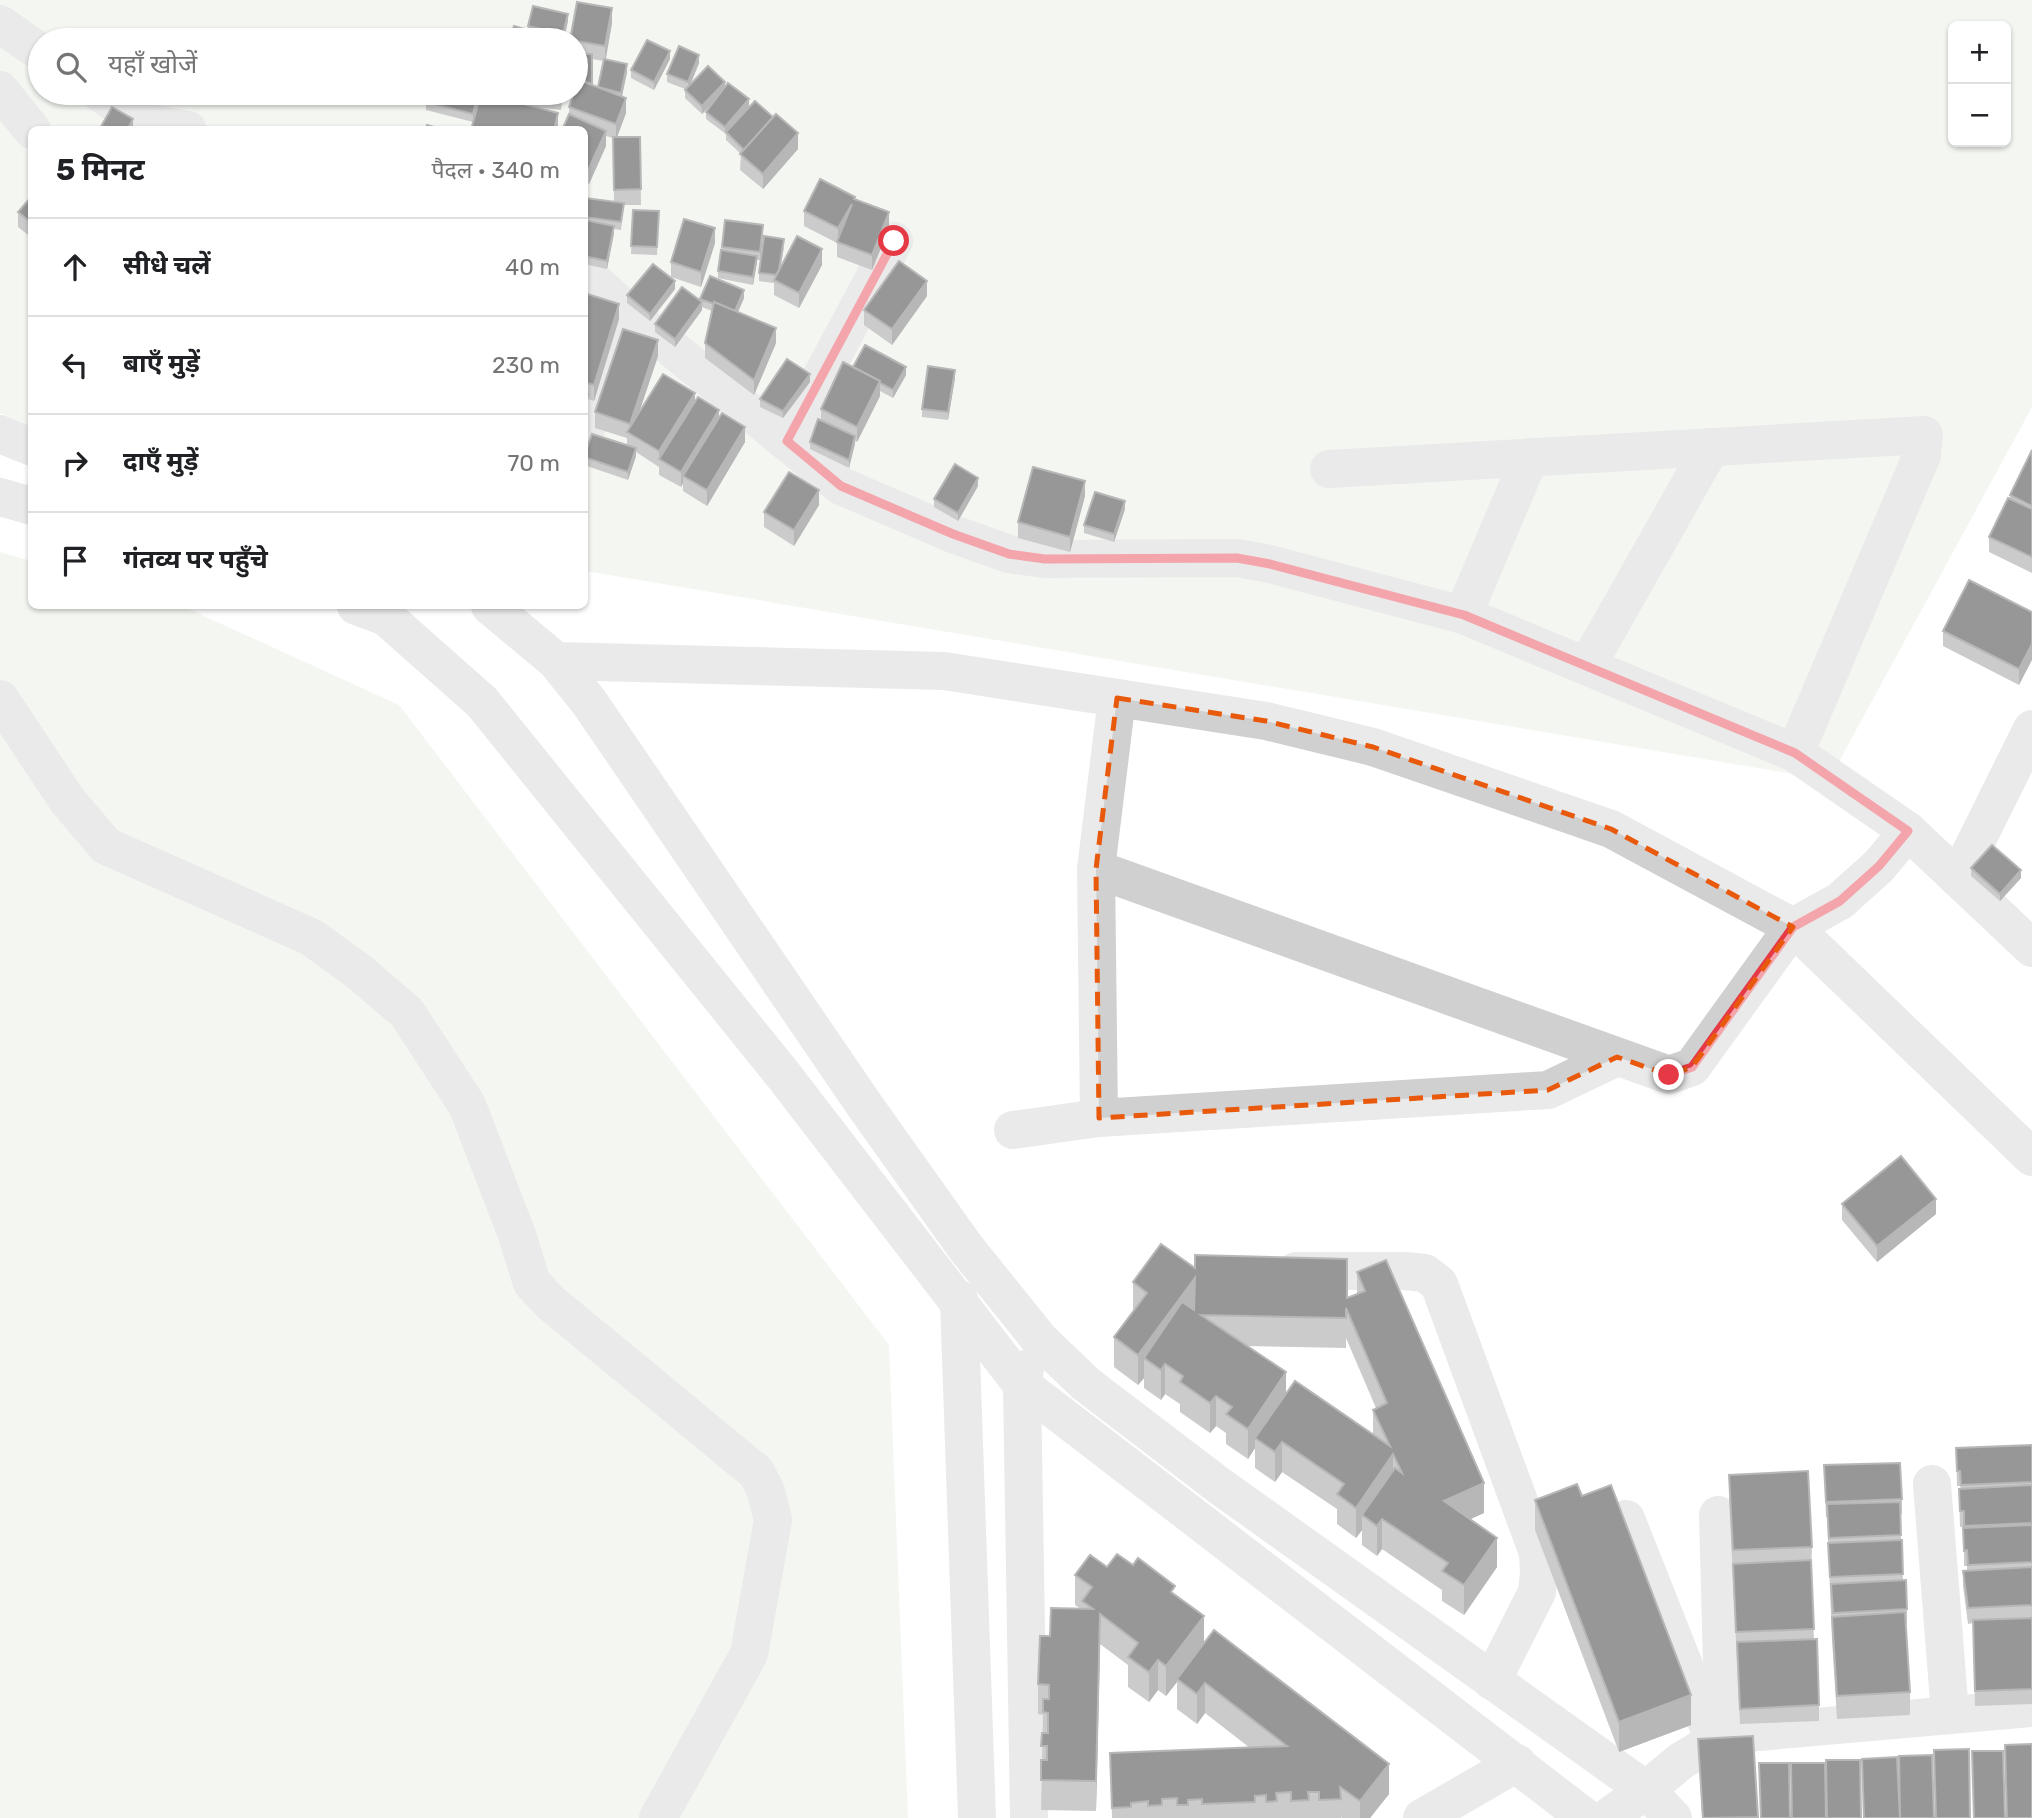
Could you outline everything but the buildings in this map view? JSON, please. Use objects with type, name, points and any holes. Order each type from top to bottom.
[{"type":"street","points":[[0,24],[28,44]]},
{"type":"street","points":[[0,90],[28,126]]},
{"type":"street","points":[[118,105],[144,122],[166,126]]},
{"type":"street","points":[[787,441],[894,241]]},
{"type":"street","points":[[588,276],[632,316],[841,486],[953,534],[1009,554],[1045,559],[1237,558],[1270,564],[1464,615],[1795,753],[1908,831],[2032,948]]},
{"type":"street","points":[[588,424],[632,316]]},
{"type":"street","points":[[0,434],[28,445]]},
{"type":"street","points":[[1329,469],[1924,435],[1922,455],[1795,753]]},
{"type":"street","points":[[1587,666],[1711,447]]},
{"type":"street","points":[[1464,615],[1530,457]]},
{"type":"street","points":[[0,497],[28,505]]},
{"type":"street","points":[[364,609],[386,617],[482,702],[784,1076],[1022,1385],[1586,1818]]},
{"type":"street","points":[[494,609],[555,661],[589,702],[865,1106],[966,1248],[1032,1330],[1086,1384],[1221,1487],[1646,1790],[1673,1818]]},
{"type":"street","points":[[555,661],[944,671],[1266,721],[1373,747],[1611,829],[1793,927],[2032,1157]]},
{"type":"street","points":[[1099,1118],[1097,869],[1117,698]]},
{"type":"street","points":[[0,699],[66,800],[106,846],[311,937],[358,971],[407,1013],[467,1105],[517,1235],[532,1283],[551,1303],[756,1472],[766,1491],[774,1520],[749,1654],[658,1818]]},
{"type":"street","points":[[1958,878],[2032,729]]},
{"type":"street","points":[[1097,869],[1669,1075],[1692,1067],[1793,927],[1840,901],[1879,866],[1908,831]]},
{"type":"street","points":[[1013,1130],[1099,1118],[1548,1090],[1617,1057]]},
{"type":"street","points":[[966,1248],[959,1304],[977,1818]]},
{"type":"street","points":[[1261,1271],[1405,1271],[1425,1273],[1438,1284],[1538,1553],[1537,1592],[1492,1681]]},
{"type":"street","points":[[1029,1818],[1022,1385],[1032,1330]]},
{"type":"street","points":[[1932,1484],[1950,1714]]},
{"type":"street","points":[[1718,1515],[1719,1738]]},
{"type":"street","points":[[1626,1519],[1719,1738]]},
{"type":"street","points":[[1606,1818],[1681,1761],[1719,1738],[2032,1708]]},
{"type":"street","points":[[1422,1818],[1517,1763]]},
{"type":"highlighted area","points":[[1117,698],[1266,721],[1373,747],[1611,829],[1793,927],[1692,1067],[1669,1075],[1617,1057],[1548,1090],[1099,1118],[1096,869]]},
{"type":"shaded area","points":[[0,0],[2032,0],[2032,407],[1829,780],[588,572],[588,126],[28,126],[28,425],[0,413]]},
{"type":"shaded area","points":[[0,552],[28,560],[28,609],[189,609],[399,705],[889,1345],[908,1818],[0,1818]]},
{"type":"route","points":[[894,241],[787,441],[841,486],[953,534],[1009,554],[1045,559],[1237,558],[1270,564],[1464,615],[1795,753],[1908,831],[1879,866],[1840,901],[1793,927],[1692,1067],[1669,1075]]}]
